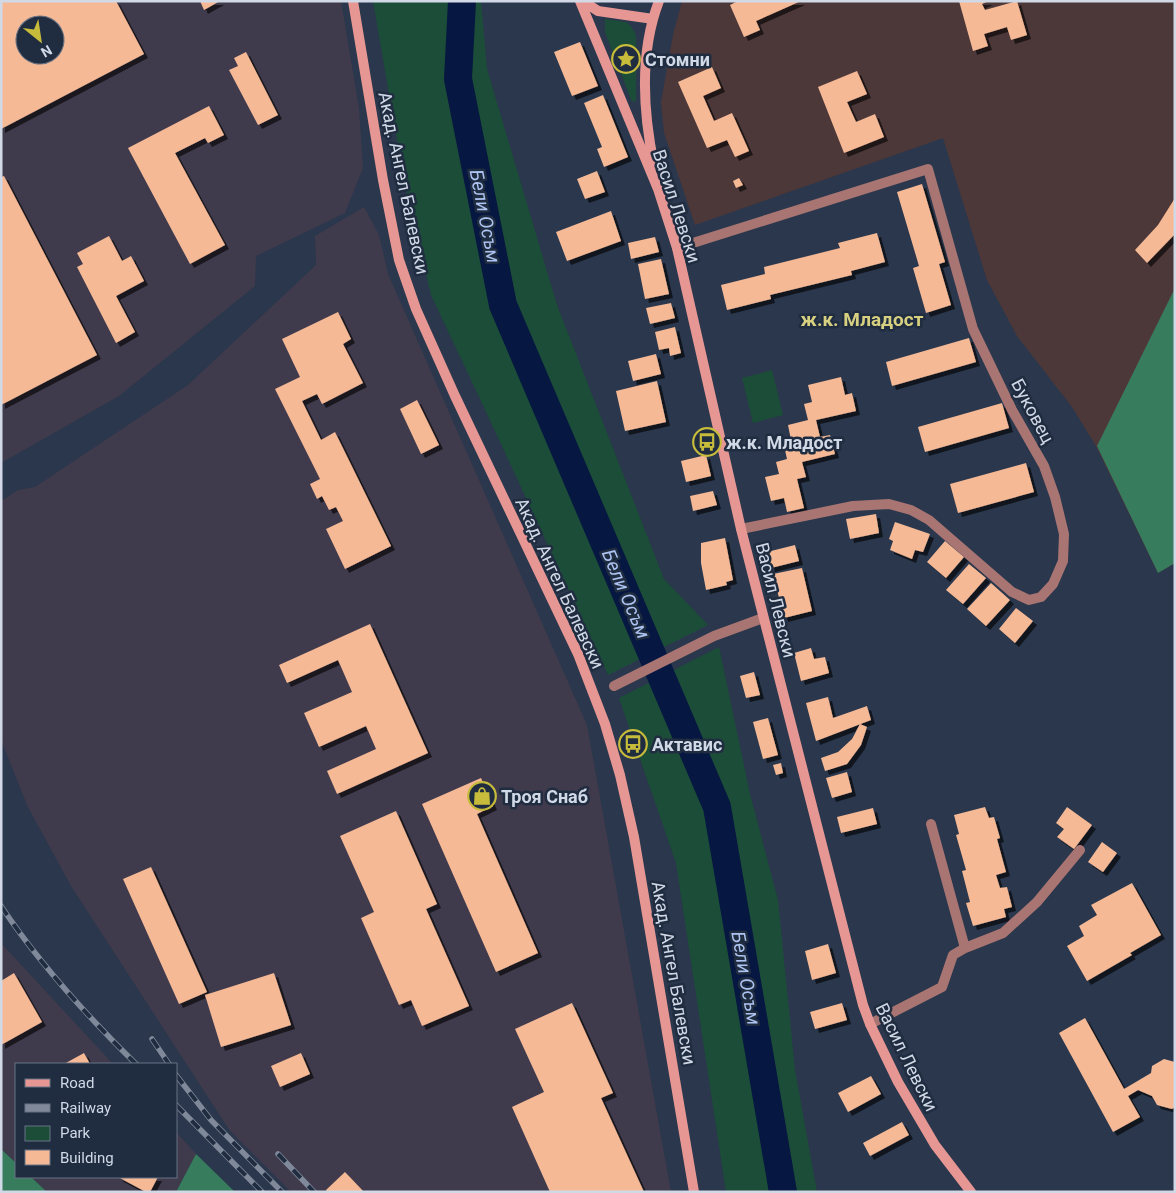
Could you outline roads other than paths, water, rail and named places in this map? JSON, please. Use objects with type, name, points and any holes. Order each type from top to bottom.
[{"type":"street","name":"Акад. Ангел Балевски","points":[[353,1],[383,180],[399,260],[416,309],[455,396],[578,654],[606,724],[634,837],[694,1192]]},
{"type":"street","name":"Васил Левски","points":[[581,1],[598,10],[653,19]]},
{"type":"street","name":"Васил Левски","points":[[581,1],[658,188],[677,248],[741,530],[863,1005],[898,1082],[935,1145],[971,1192]]},
{"type":"street","points":[[658,188],[649,145],[645,103],[648,40],[659,1]]},
{"type":"street","name":"Буковец","points":[[677,248],[928,170],[973,329],[1012,410],[1044,466],[1055,497],[1064,534],[1063,561],[1052,584],[1040,597],[1029,600],[1012,592],[929,520],[911,510],[889,504],[853,506],[741,530]]},
{"type":"street","points":[[614,686],[714,636],[763,618]]},
{"type":"street","points":[[930,824],[965,948]]},
{"type":"street","points":[[870,1024],[942,986],[953,955],[965,948],[1003,933],[1037,902],[1080,850]]},
{"type":"waterway","name":"Бели Осъм","points":[[462,1],[458,79],[503,305],[717,807],[783,1192]]},
{"type":"railway","points":[[1,906],[31,948],[64,988],[135,1063]]},
{"type":"railway","points":[[152,1039],[168,1063]]},
{"type":"railway","points":[[178,1078],[211,1120],[282,1192]]},
{"type":"railway","points":[[178,1107],[262,1192]]},
{"type":"railway","points":[[278,1154],[314,1192]]},
{"type":"place","name":"Стомни","points":[[626,59]]},
{"type":"place","name":"ж.к. Младост","points":[[707,442]]},
{"type":"place","name":"Актавис","points":[[633,744]]},
{"type":"place","name":"Троя Снаб","points":[[482,796]]},
{"type":"district","name":"ж.к. Младост","points":[[862,319]]}]
